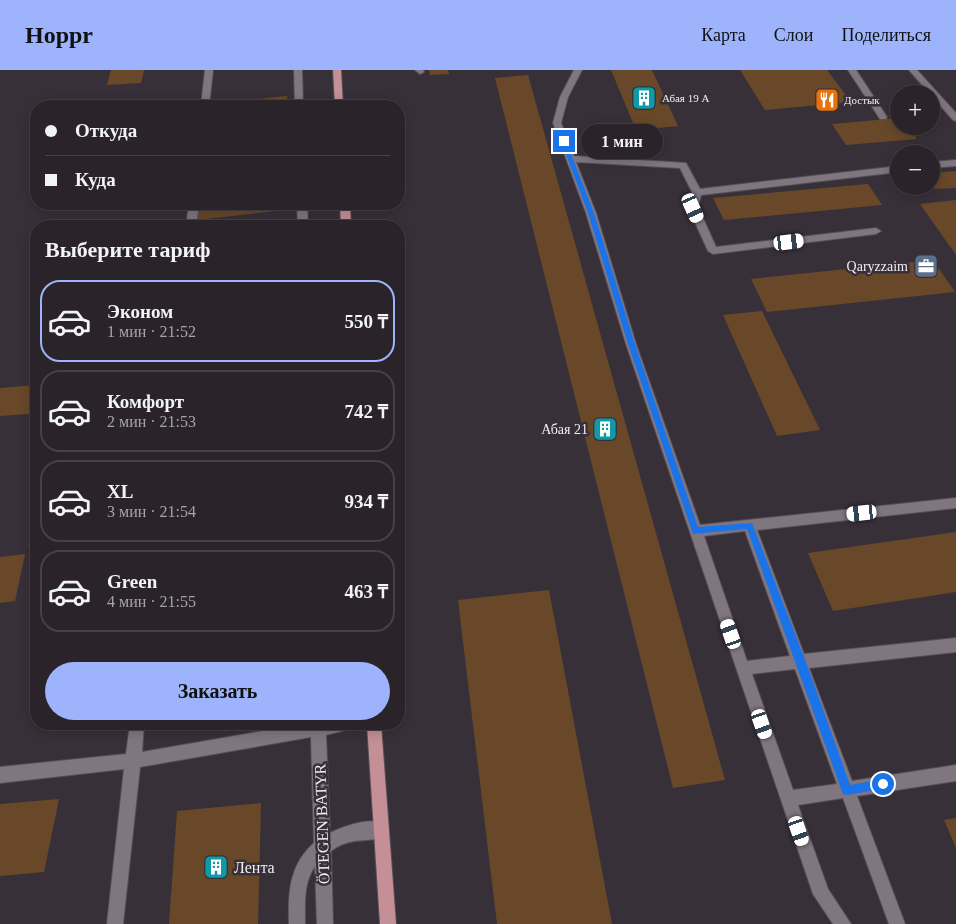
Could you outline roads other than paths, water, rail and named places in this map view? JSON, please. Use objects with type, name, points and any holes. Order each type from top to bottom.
[{"type":"main road","points":[[337,70],[339,100]]},
{"type":"main road","points":[[374,730],[388,924]]},
{"type":"street","points":[[206,100],[209,70]]},
{"type":"street","points":[[298,70],[299,100]]},
{"type":"street","points":[[578,70],[564,97],[557,123],[591,213],[631,344],[821,894],[843,924]]},
{"type":"street","points":[[852,70],[883,117]]},
{"type":"street","points":[[913,70],[956,118]]},
{"type":"street","points":[[570,159],[683,165],[697,192],[693,208],[713,252],[876,231]]},
{"type":"street","points":[[940,165],[956,163]]},
{"type":"street","points":[[697,192],[890,170]]},
{"type":"street","points":[[696,531],[956,503]]},
{"type":"street","points":[[750,525],[897,924]]},
{"type":"street","points":[[743,668],[956,645]]},
{"type":"street","points":[[115,924],[136,730]]},
{"type":"street","points":[[0,775],[132,761],[310,730]]},
{"type":"street","name":"ÖTEGEN BATYR","points":[[318,730],[325,924]]},
{"type":"street","points":[[788,800],[956,773]]},
{"type":"street","points":[[297,924],[297,887],[305,866],[319,848],[331,840],[352,833],[381,830]]},
{"type":"place","name":"Абая 19 А","points":[[644,98]]},
{"type":"place","name":"Достык","points":[[827,100]]},
{"type":"place","name":"Qaryzzaim","points":[[926,266]]},
{"type":"place","name":"Абая 21","points":[[605,429]]},
{"type":"place","name":"Лента","points":[[216,867]]}]
